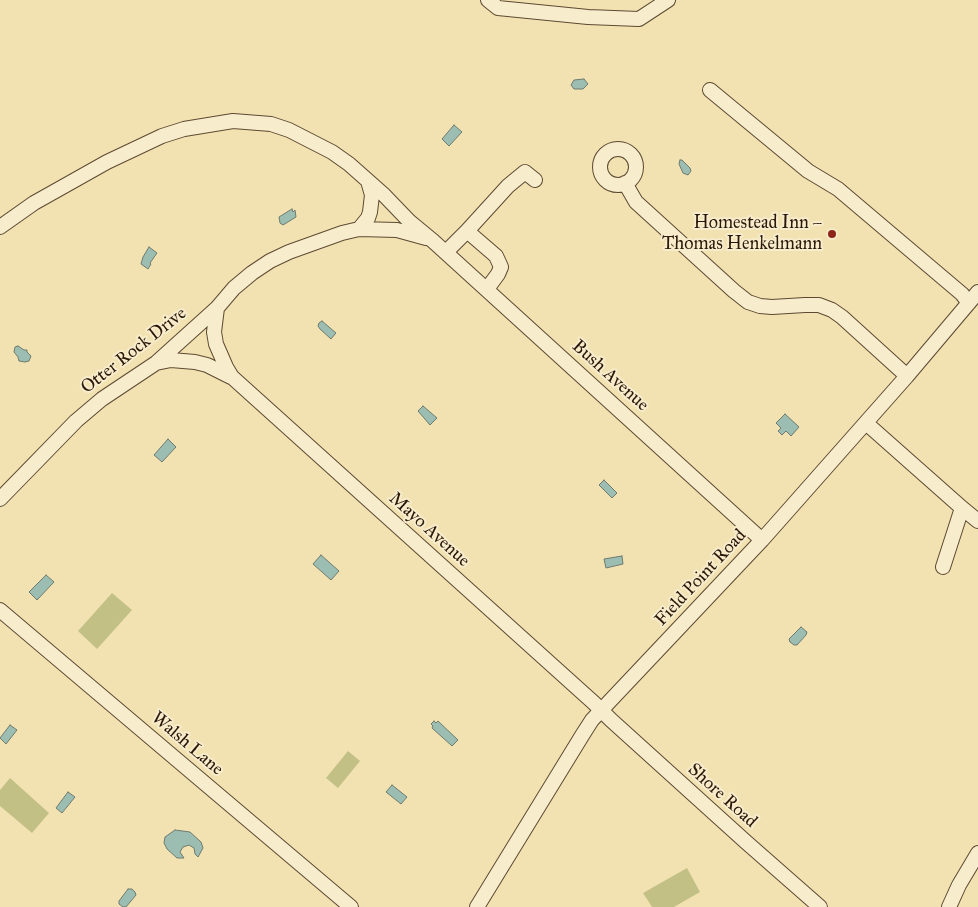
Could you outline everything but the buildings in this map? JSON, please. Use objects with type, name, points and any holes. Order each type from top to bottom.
[{"type":"street","points":[[488,0],[498,8],[588,17],[639,19],[668,0]]},
{"type":"street","points":[[710,90],[808,171],[838,189],[962,294],[974,298]]},
{"type":"street","name":"Bush Avenue","points":[[0,227],[34,202],[107,162],[162,136],[184,129],[233,121],[271,124],[290,130],[332,152],[349,164],[410,222],[446,252],[762,540]]},
{"type":"street","points":[[446,252],[508,186],[525,172],[535,180]]},
{"type":"street","points":[[359,229],[368,218],[370,212],[372,195],[368,181]]},
{"type":"street","points":[[625,184],[636,202],[748,302],[772,307],[804,304],[819,305],[832,310],[907,376]]},
{"type":"street","name":"Otter Rock Drive","points":[[0,499],[102,399],[156,363],[217,308],[234,288],[270,261],[289,252],[342,233],[359,229],[396,230],[433,241]]},
{"type":"street","points":[[467,231],[500,260],[501,267],[498,274],[486,289]]},
{"type":"street","name":"Field Point Road","points":[[477,907],[583,734],[602,711],[762,540],[974,298]]},
{"type":"street","name":"Mayo Avenue","points":[[217,308],[214,332],[216,344],[232,377]]},
{"type":"street","name":"Mayo Avenue","points":[[156,363],[171,360],[194,362],[207,365],[232,377],[602,711]]},
{"type":"street","points":[[866,423],[978,521]]},
{"type":"street","points":[[943,567],[962,508]]},
{"type":"street","name":"Walsh Lane","points":[[0,610],[351,907]]},
{"type":"street","name":"Shore Road","points":[[602,711],[820,907]]},
{"type":"street","points":[[949,907],[959,885],[978,853]]},
{"type":"shaded area","points":[[112,593],[132,610],[97,649],[78,631]]},
{"type":"shaded area","points":[[348,751],[360,761],[338,788],[326,778]]},
{"type":"shaded area","points":[[10,778],[49,813],[32,833],[0,806],[0,790]]},
{"type":"shaded area","points":[[687,868],[700,892],[674,907],[652,907],[643,893]]},
{"type":"water","points":[[584,79],[588,84],[583,89],[574,89],[571,85],[574,80]]},
{"type":"water","points":[[454,125],[462,132],[449,146],[442,139]]},
{"type":"water","points":[[680,160],[690,168],[691,171],[688,175],[683,173],[679,164]]},
{"type":"water","points":[[292,209],[293,212],[295,210],[296,217],[283,225],[280,223],[279,217]]},
{"type":"water","points":[[149,247],[157,253],[148,269],[141,264]]},
{"type":"water","points":[[322,321],[336,333],[331,339],[318,326]]},
{"type":"water","points":[[18,346],[27,350],[31,356],[29,361],[19,361],[14,352],[15,347]]},
{"type":"water","points":[[423,406],[437,418],[430,425],[418,411]]},
{"type":"water","points":[[785,414],[799,427],[791,436],[786,431],[782,435],[778,431],[781,428],[776,423]]},
{"type":"water","points":[[168,439],[176,447],[162,462],[154,455]]},
{"type":"water","points":[[604,480],[617,493],[612,498],[599,485]]},
{"type":"water","points":[[321,555],[339,571],[331,580],[313,564]]},
{"type":"water","points":[[622,556],[623,564],[606,568],[604,559]]},
{"type":"water","points":[[46,575],[54,582],[37,600],[29,592]]},
{"type":"water","points":[[801,627],[807,632],[806,635],[797,645],[794,645],[789,639]]},
{"type":"water","points":[[434,721],[436,723],[438,721],[458,740],[452,746],[432,728],[431,724]]},
{"type":"water","points":[[10,725],[17,730],[6,744],[0,738]]},
{"type":"water","points":[[392,785],[407,797],[401,804],[386,792]]},
{"type":"water","points":[[68,792],[75,797],[62,813],[56,808]]},
{"type":"water","points":[[175,830],[190,832],[201,842],[203,848],[198,857],[195,854],[194,848],[189,845],[183,847],[180,852],[184,858],[177,858],[167,849],[164,843],[165,837]]},
{"type":"water","points":[[128,889],[132,889],[136,895],[126,907],[123,907],[119,904],[119,901]]},
{"type":"place","name":"Homestead Inn – Thomas Henkelmann","points":[[832,234]]}]
